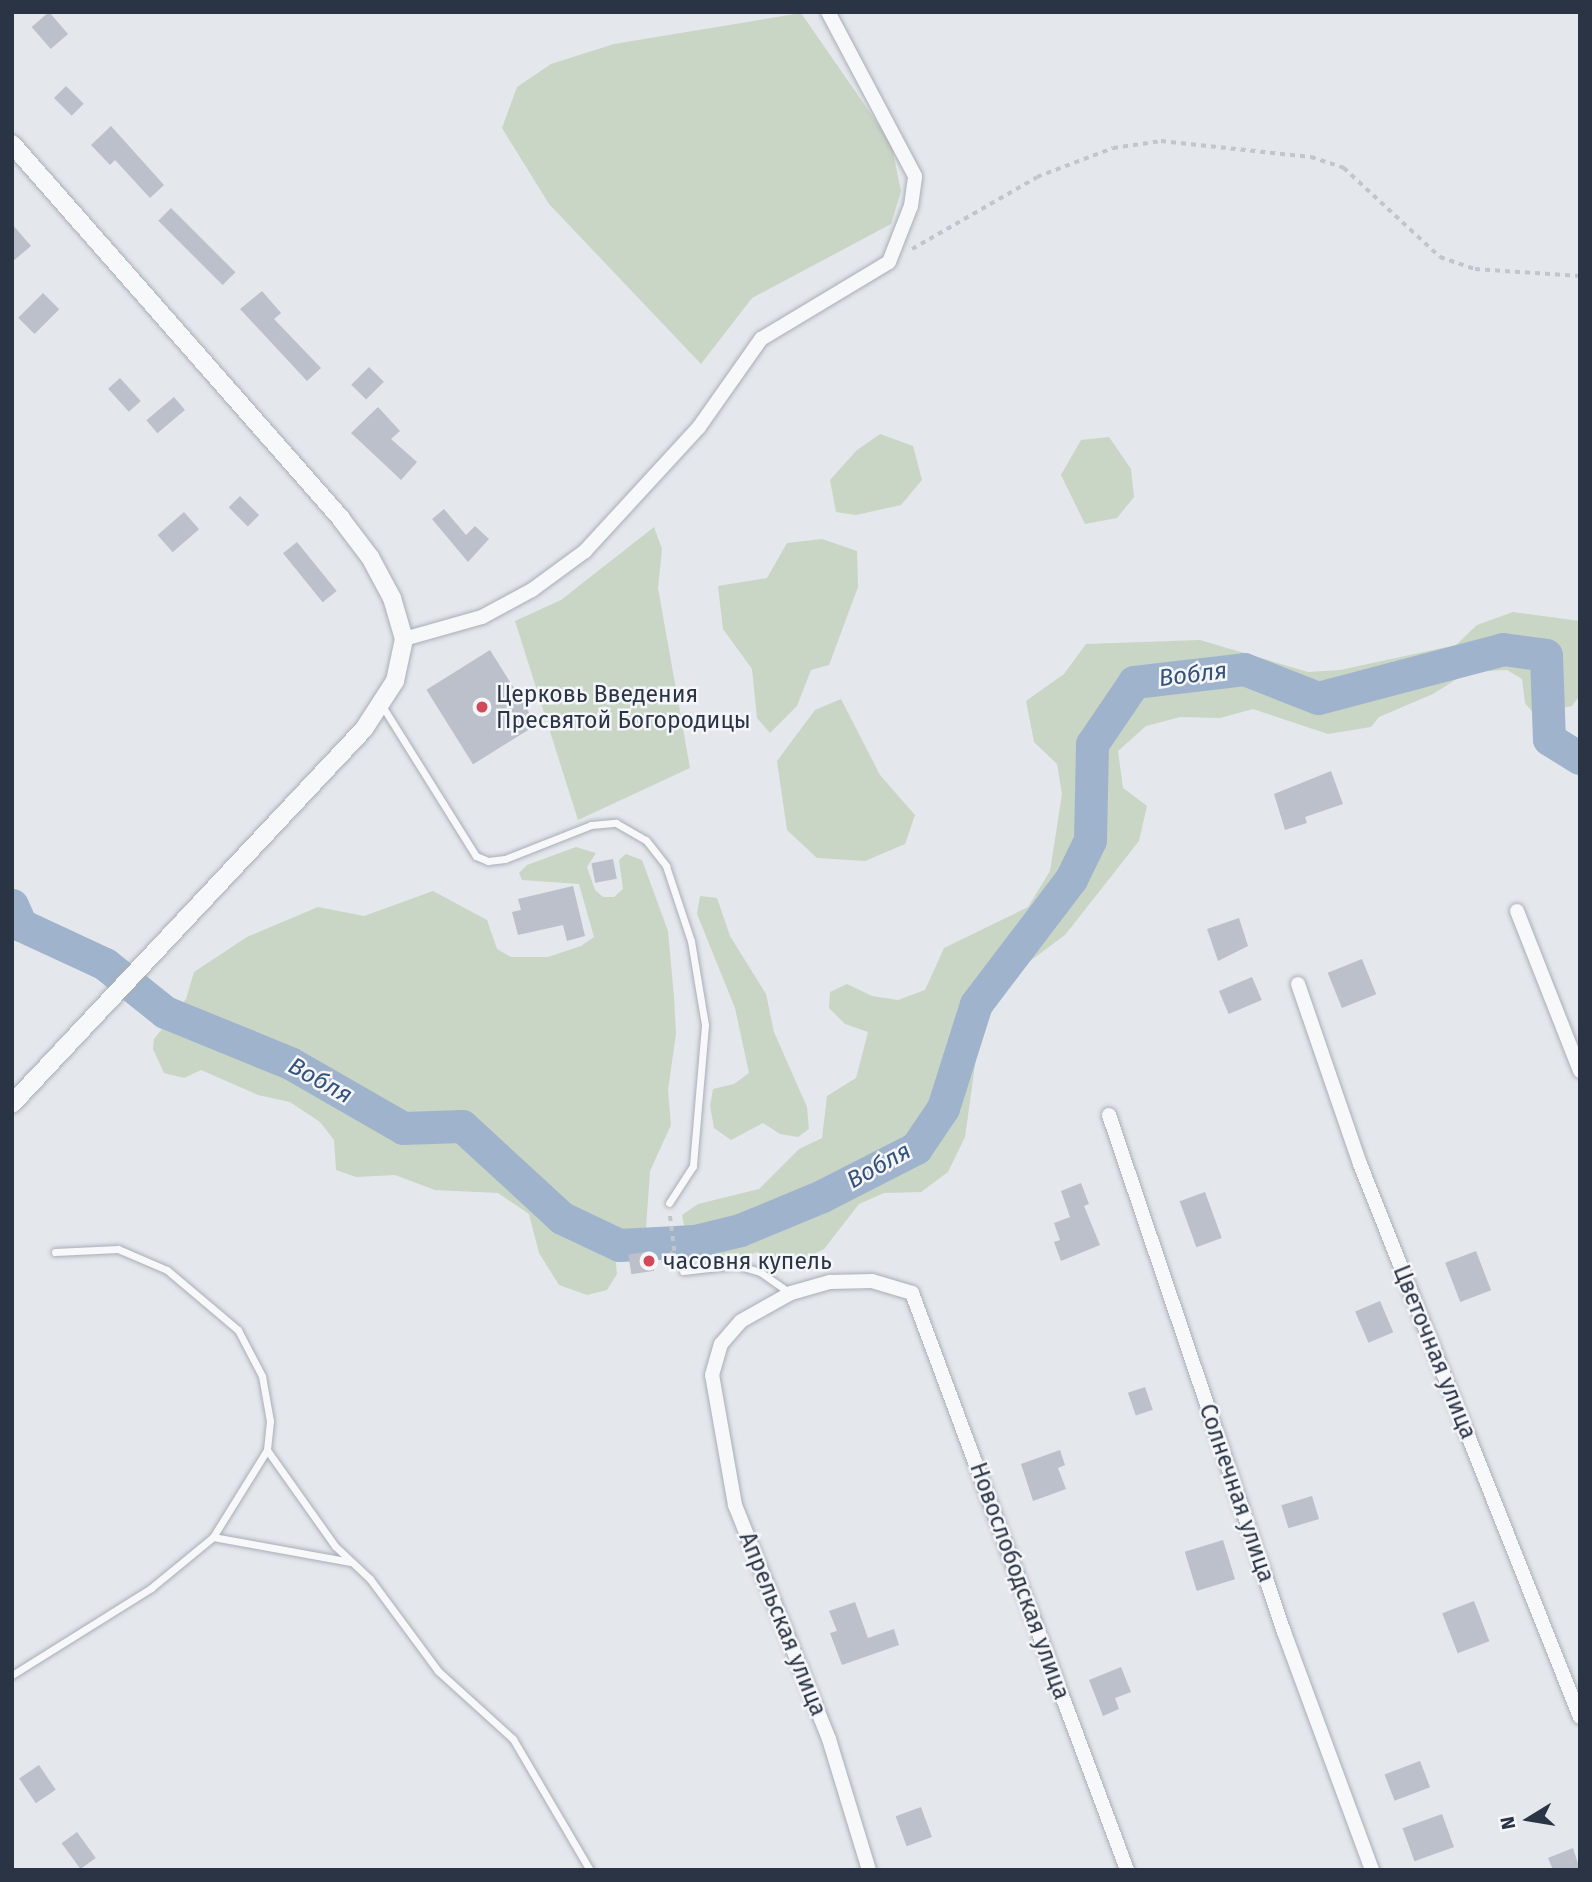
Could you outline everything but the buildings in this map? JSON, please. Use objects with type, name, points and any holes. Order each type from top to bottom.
[{"type":"street","points":[[404,639],[482,617],[532,590],[585,551],[699,427],[761,339],[889,262],[911,206],[915,176],[828,12]]},
{"type":"street","points":[[12,144],[341,519],[370,557],[392,598],[404,639],[394,681],[381,703],[332,767],[12,1104]]},
{"type":"street","points":[[1517,911],[1580,1071]]},
{"type":"street","name":"Цветочная улица","points":[[1298,984],[1360,1164],[1580,1717]]},
{"type":"street","name":"Солнечная улица","points":[[1109,1115],[1284,1632],[1372,1870]]},
{"type":"street","name":"Новослободская улица","points":[[791,1293],[830,1282],[872,1280],[912,1293],[1127,1870]]},
{"type":"street","name":"Апрельская улица","points":[[791,1293],[741,1321],[721,1344],[712,1375],[735,1505],[829,1739],[869,1870]]},
{"type":"lane","points":[[381,703],[476,856],[488,861],[505,859],[591,825],[616,823],[646,840],[666,866],[691,941],[705,1025],[693,1166],[669,1203]]},
{"type":"lane","points":[[12,1675],[151,1588],[213,1537],[267,1450],[270,1421],[262,1377],[238,1331],[167,1270],[118,1249],[55,1252]]},
{"type":"lane","points":[[682,1271],[736,1265],[760,1272],[791,1293]]},
{"type":"lane","points":[[267,1450],[335,1546],[370,1579],[438,1671],[513,1739],[590,1870]]},
{"type":"lane","points":[[213,1537],[352,1562]]},
{"type":"path","points":[[889,262],[1037,177],[1113,148],[1161,141],[1322,160],[1344,168],[1440,257],[1475,269],[1580,276]]},
{"type":"path","points":[[662,1263],[674,1251],[669,1222]]},
{"type":"green space","points":[[801,13],[891,143],[901,191],[891,224],[752,298],[701,364],[549,204],[502,128],[517,87],[551,64],[614,44]]},
{"type":"green space","points":[[880,434],[913,446],[922,480],[901,505],[856,515],[836,512],[830,480],[857,450]]},
{"type":"green space","points":[[1109,437],[1131,469],[1134,497],[1117,518],[1085,524],[1061,475],[1081,440]]},
{"type":"green space","points":[[654,527],[662,549],[658,588],[690,768],[578,820],[515,621],[561,600]]},
{"type":"green space","points":[[822,539],[857,551],[858,587],[829,665],[811,670],[797,706],[770,733],[757,718],[752,669],[723,629],[718,586],[767,578],[787,543]]},
{"type":"green space","points":[[1513,612],[1580,621],[1580,695],[1572,706],[1534,714],[1525,703],[1522,679],[1507,670],[1468,672],[1433,694],[1379,717],[1371,727],[1328,734],[1253,709],[1220,718],[1180,717],[1146,726],[1118,751],[1123,788],[1147,806],[1139,841],[1065,935],[1022,967],[980,1029],[965,1137],[948,1172],[921,1192],[884,1193],[859,1204],[824,1249],[796,1263],[767,1259],[757,1252],[742,1258],[689,1250],[682,1215],[698,1204],[759,1189],[799,1149],[822,1138],[827,1096],[856,1078],[868,1032],[845,1024],[829,1008],[830,992],[847,984],[872,996],[898,1000],[925,990],[944,948],[1028,907],[1050,871],[1062,794],[1057,764],[1034,742],[1026,701],[1064,674],[1086,644],[1200,640],[1308,672],[1340,670],[1456,645],[1477,625]]},
{"type":"green space","points":[[841,699],[880,775],[915,815],[905,844],[865,861],[817,858],[787,830],[777,761],[815,710]]},
{"type":"green space","points":[[576,847],[596,853],[587,867],[595,890],[603,897],[614,897],[623,889],[619,860],[626,854],[642,860],[668,931],[674,997],[676,1034],[668,1090],[671,1125],[650,1171],[646,1228],[629,1236],[615,1254],[617,1274],[607,1290],[587,1295],[559,1285],[539,1253],[529,1214],[498,1193],[435,1190],[395,1175],[356,1177],[336,1170],[334,1140],[320,1122],[290,1102],[258,1095],[201,1070],[184,1078],[164,1073],[153,1049],[154,1039],[186,999],[194,972],[247,937],[318,907],[364,916],[433,891],[487,920],[497,949],[511,957],[548,957],[581,946],[594,937],[579,884],[522,880],[519,873],[527,865]]},
{"type":"green space","points":[[700,896],[717,898],[730,936],[766,994],[774,1032],[807,1107],[809,1129],[798,1137],[780,1134],[763,1123],[731,1140],[714,1128],[710,1106],[713,1089],[734,1084],[749,1073],[735,1008],[697,914]]},
{"type":"waterway","name":"Вобля","points":[[12,905],[21,925],[105,964],[165,1012],[290,1063],[403,1128],[462,1126],[562,1218],[619,1245],[695,1241],[740,1230],[822,1196],[916,1148],[943,1108],[976,1004],[1071,879],[1090,840],[1092,744],[1134,682],[1244,669],[1318,698],[1503,649],[1546,655],[1549,739],[1580,758]]},
{"type":"place","name":"Церковь Введения Пресвятой Богородицы","points":[[482,707]]},
{"type":"place","name":"часовня купель","points":[[649,1261]]}]
